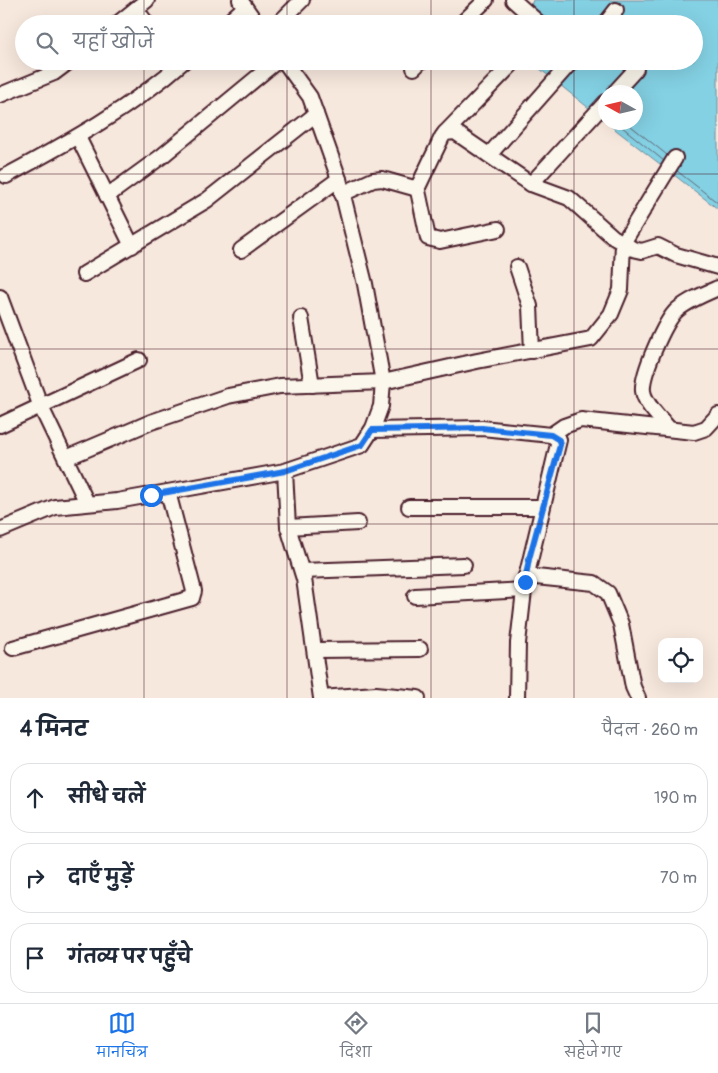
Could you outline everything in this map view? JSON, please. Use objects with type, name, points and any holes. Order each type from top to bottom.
[{"type":"street","points":[[128,15],[148,0]]},
{"type":"street","points":[[287,15],[302,0]]},
{"type":"street","points":[[470,15],[486,0]]},
{"type":"street","points":[[512,0],[530,15]]},
{"type":"street","points":[[233,15],[243,3],[251,15]]},
{"type":"street","points":[[136,9],[141,15]]},
{"type":"street","points":[[612,15],[616,10]]},
{"type":"street","points":[[0,95],[58,70]]},
{"type":"street","points":[[6,176],[78,138],[150,89],[172,70]]},
{"type":"street","points":[[107,196],[162,156],[266,70]]},
{"type":"street","points":[[0,530],[55,507],[87,502],[117,501],[285,471],[362,445],[372,430],[382,406],[384,382],[365,284],[339,179],[310,97],[290,70]]},
{"type":"street","points":[[498,229],[440,241],[431,241],[428,238],[417,186],[445,133],[506,70]]},
{"type":"street","points":[[489,155],[564,70]]},
{"type":"street","points":[[621,85],[635,70]]},
{"type":"street","points":[[531,184],[598,111]]},
{"type":"street","points":[[84,274],[207,200],[316,114]]},
{"type":"street","points":[[445,133],[455,132],[531,184],[568,198],[623,243],[642,251],[658,246],[676,255],[718,267]]},
{"type":"street","points":[[78,138],[132,246]]},
{"type":"street","points":[[66,458],[151,422],[228,396],[280,386],[384,382],[476,360],[586,341],[594,337],[611,314],[621,290],[623,243],[675,158]]},
{"type":"street","points":[[241,250],[339,179]]},
{"type":"street","points":[[342,194],[372,180],[382,179],[409,187],[417,186]]},
{"type":"street","points":[[517,267],[530,306],[532,351]]},
{"type":"street","points":[[669,429],[646,399],[643,392],[647,369],[668,322],[676,312],[685,304],[718,288]]},
{"type":"street","points":[[0,297],[41,407],[87,502]]},
{"type":"street","points":[[301,318],[312,385]]},
{"type":"street","points":[[0,425],[139,360]]},
{"type":"street","points":[[551,435],[564,426],[581,420],[688,432],[701,430],[711,424],[718,415]]},
{"type":"street","points":[[372,430],[482,428],[551,435],[559,440],[560,445],[542,506],[525,583],[518,650],[517,698]]},
{"type":"street","points":[[285,471],[288,527],[302,571],[321,698],[385,694],[418,698]]},
{"type":"street","points":[[13,648],[192,598],[194,591],[168,492]]},
{"type":"street","points":[[409,507],[542,506]]},
{"type":"street","points":[[288,527],[358,523]]},
{"type":"street","points":[[302,571],[464,565]]},
{"type":"street","points":[[415,596],[525,583],[594,584],[608,593],[621,624],[633,687],[638,698]]},
{"type":"street","points":[[315,650],[420,649]]},
{"type":"water","points":[[533,0],[718,0],[718,209],[616,130],[643,130],[643,85],[598,85],[598,115],[541,70],[703,70],[703,15],[527,15]]},
{"type":"route","points":[[151,495],[238,481],[285,471],[362,445],[372,430],[482,428],[551,435],[559,440],[560,445],[529,559],[525,582]]}]
